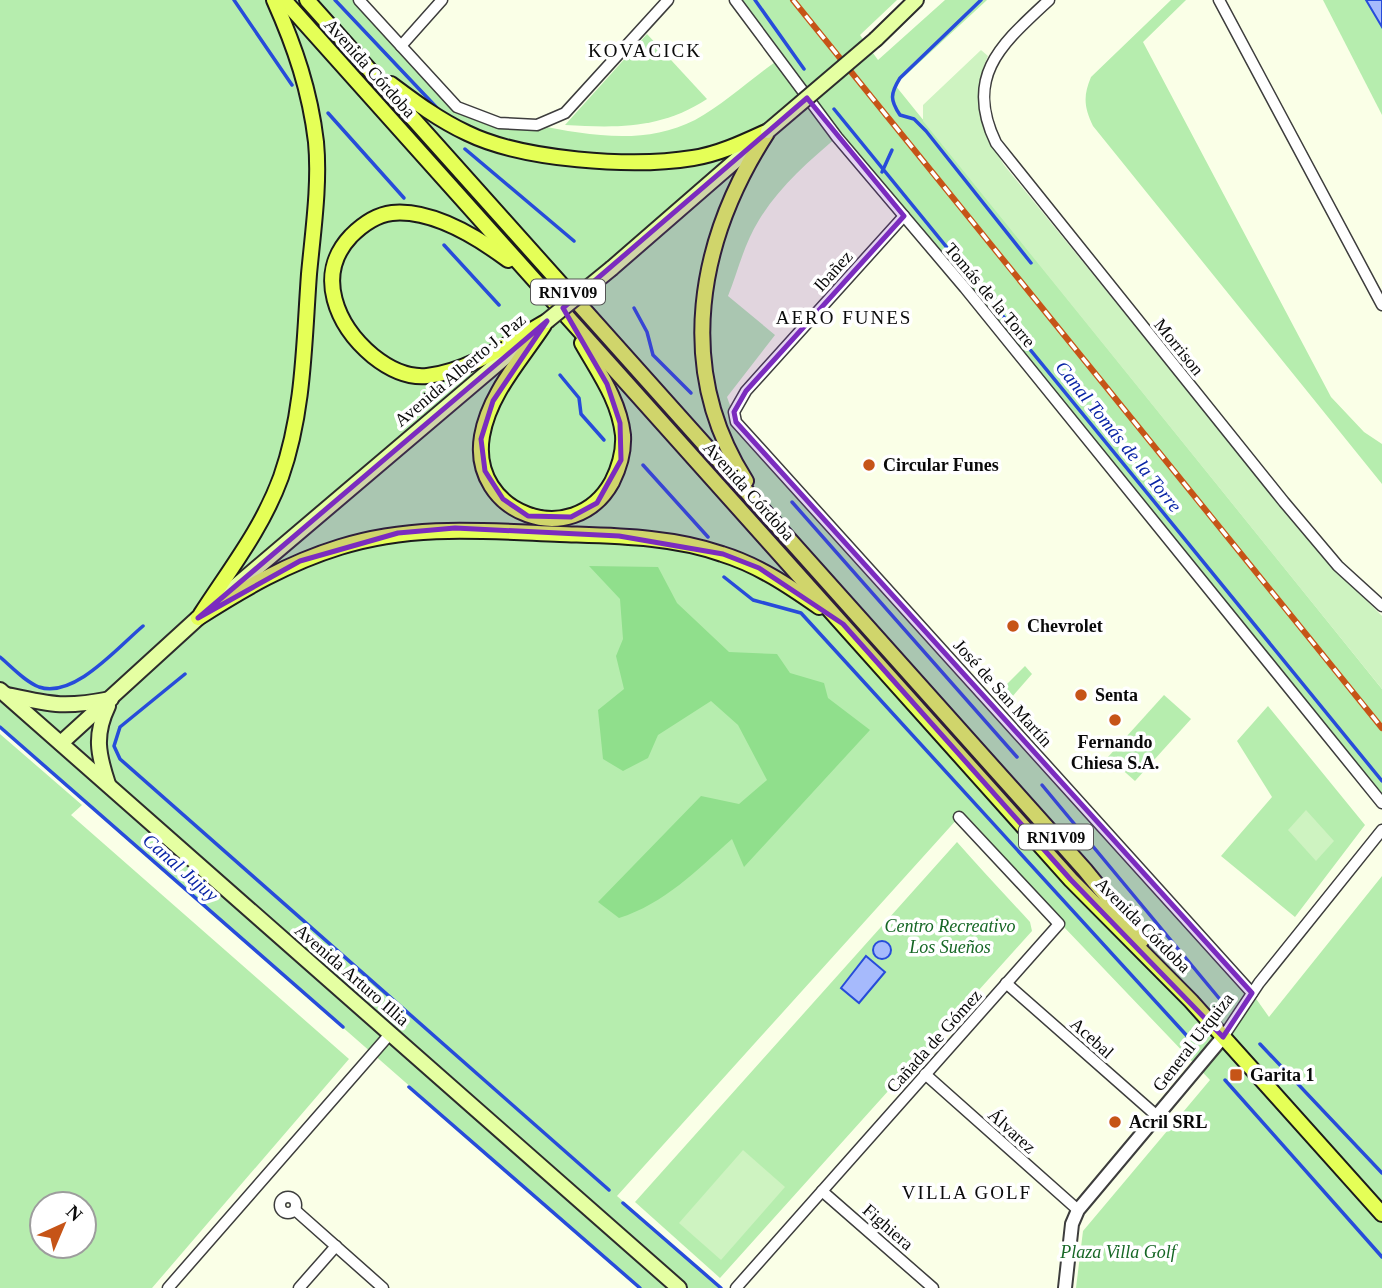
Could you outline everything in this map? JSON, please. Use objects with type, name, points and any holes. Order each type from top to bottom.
[{"type":"main road","points":[[198,618],[242,557],[264,516],[281,477],[298,411],[312,236],[316,145],[299,57],[274,0]]},
{"type":"main road","name":"Avenida Córdoba","points":[[284,0],[1071,880],[1191,1001]]},
{"type":"main road","name":"Avenida Córdoba","points":[[307,0],[1085,870],[1191,1001],[1382,1214]]},
{"type":"main road","name":"Avenida Alberto J. Paz","points":[[61,743],[198,618],[612,268],[876,39],[916,0]]},
{"type":"main road","points":[[366,65],[428,111],[469,134],[513,149],[643,163],[694,158],[724,150],[768,131]]},
{"type":"main road","points":[[768,131],[735,187],[716,237],[700,323],[713,408],[728,452],[770,518]]},
{"type":"main road","points":[[530,276],[495,251],[445,224],[427,217],[393,213],[371,220],[344,244],[332,278],[332,296],[338,315],[368,352],[384,365],[403,373],[424,376],[472,362],[547,321]]},
{"type":"main road","points":[[547,321],[494,401],[485,423],[481,457],[493,487],[514,510],[528,516],[556,519],[583,512],[607,491],[621,460],[623,438],[616,405],[607,384],[569,320]]},
{"type":"main road","points":[[198,618],[255,582],[341,547],[397,533],[455,528],[683,543],[759,568],[843,624]]},
{"type":"main road","points":[[3,693],[52,706],[75,706],[112,699]]},
{"type":"main road","name":"Avenida Arturo Illia","points":[[3,693],[679,1288]]},
{"type":"main road","points":[[108,785],[97,748],[97,735],[112,699]]},
{"type":"street","points":[[359,0],[457,107],[499,123],[537,125],[565,113],[668,0]]},
{"type":"street","points":[[401,46],[442,0]]},
{"type":"street","name":"Tomás de la Torre","points":[[735,0],[837,137],[965,288],[1382,803]]},
{"type":"street","name":"Morrison","points":[[1049,0],[997,52],[989,67],[984,89],[989,128],[1006,157],[1293,512],[1338,566],[1382,606]]},
{"type":"street","points":[[1220,0],[1382,304]]},
{"type":"street","name":"Ibañez","points":[[734,412],[746,391],[904,216]]},
{"type":"street","name":"José de San Martín","points":[[734,412],[736,422],[745,433],[1252,993]]},
{"type":"street","name":"Cañada de Gómez","points":[[736,1288],[1059,924],[959,817]]},
{"type":"street","name":"General Urquiza","points":[[1065,1288],[1072,1224],[1077,1210],[1223,1037],[1252,993],[1382,830]]},
{"type":"street","name":"Acebal","points":[[1006,983],[1157,1116]]},
{"type":"street","points":[[168,1288],[390,1034]]},
{"type":"street","name":"Álvarez","points":[[925,1074],[1077,1210]]},
{"type":"street","name":"Fighiera","points":[[822,1191],[933,1288]]},
{"type":"street","points":[[295,1210],[383,1288]]},
{"type":"street","points":[[299,1288],[336,1246]]},
{"type":"highlighted area","points":[[807,98],[904,216],[746,391],[734,412],[736,422],[1252,993],[1223,1037],[1071,880],[843,624],[759,568],[723,554],[619,536],[455,528],[398,533],[300,561],[198,618],[547,321],[493,401],[481,439],[485,471],[503,499],[528,516],[571,517],[597,503],[621,460],[620,423],[607,384],[563,308]]},
{"type":"green space","name":"Plaza Villa Golf","points":[[0,0],[359,0],[458,107],[477,114],[576,132],[636,136],[676,128],[695,120],[778,60],[735,0],[897,0],[860,35],[878,60],[945,0],[987,0],[895,85],[1382,689],[1382,803],[837,137],[785,186],[767,208],[749,238],[728,296],[775,335],[727,397],[736,422],[1252,993],[1269,1017],[1382,876],[1382,1288],[1076,1288],[1083,1231],[1210,1080],[959,817],[617,1196],[721,1288],[640,1288],[0,727]]},
{"type":"green space","points":[[1171,0],[1186,0],[1143,42],[1331,397],[1364,432],[1382,444],[1382,484],[1093,126],[1086,107],[1091,77]]},
{"type":"green space","points":[[1323,0],[1366,0],[1382,27],[1382,115]]},
{"type":"green space","points":[[647,34],[707,99],[690,109],[656,121],[621,126],[565,125]]},
{"type":"green space","points":[[981,50],[988,56],[979,86],[980,112],[983,125],[1004,165],[1317,550],[1382,616],[1382,689],[923,121],[923,105]]},
{"type":"green space","points":[[589,566],[658,567],[677,603],[729,652],[777,654],[790,673],[824,683],[828,698],[870,730],[744,867],[732,839],[665,895],[619,918],[598,902],[701,796],[739,804],[767,780],[738,725],[711,701],[658,735],[648,758],[623,771],[603,759],[598,710],[624,689],[616,656],[623,639],[620,599]]},
{"type":"green space","points":[[1025,666],[1032,674],[1005,705],[996,695]]},
{"type":"green space","points":[[1164,695],[1191,719],[1135,781],[1108,757]]},
{"type":"green space","points":[[1268,706],[1365,825],[1295,917],[1221,856],[1272,797],[1237,741]]},
{"type":"green space","points":[[0,734],[82,805],[71,815],[349,1059],[152,1288],[0,1288]]},
{"type":"green space","points":[[1306,810],[1334,841],[1316,861],[1288,830]]},
{"type":"green space","name":"Centro Recreativo Los Sueños","points":[[957,842],[1030,922],[1032,931],[720,1278],[635,1202]]},
{"type":"green space","points":[[743,1150],[785,1187],[721,1260],[679,1223]]},
{"type":"water","points":[[1366,0],[1382,0],[1382,27]]},
{"type":"water","points":[[882,941],[888,944],[891,950],[888,956],[882,959],[876,956],[873,950],[876,944]]},
{"type":"water","points":[[866,956],[885,972],[859,1003],[841,988]]},
{"type":"waterway","points":[[234,0],[292,85]]},
{"type":"waterway","points":[[335,0],[438,109]]},
{"type":"waterway","name":"Canal Tomás de la Torre","points":[[755,0],[804,69]]},
{"type":"waterway","points":[[981,0],[900,78],[894,88],[893,101],[900,115],[914,119],[926,131],[1031,263]]},
{"type":"waterway","name":"Canal Tomás de la Torre","points":[[834,109],[1382,781]]},
{"type":"waterway","points":[[328,113],[404,198]]},
{"type":"waterway","points":[[465,149],[574,241]]},
{"type":"waterway","points":[[882,172],[892,150]]},
{"type":"waterway","points":[[444,245],[499,305]]},
{"type":"waterway","points":[[634,308],[647,332],[653,355],[691,393]]},
{"type":"waterway","points":[[560,375],[579,398],[581,414],[604,440]]},
{"type":"waterway","points":[[643,465],[708,537]]},
{"type":"waterway","points":[[792,502],[1017,757]]},
{"type":"waterway","points":[[724,577],[753,600],[801,613],[1188,1037]]},
{"type":"waterway","points":[[0,657],[23,678],[39,687],[52,689],[81,679],[143,626]]},
{"type":"waterway","points":[[185,674],[120,727],[114,746],[120,759],[609,1190]]},
{"type":"waterway","name":"Canal Jujuy","points":[[0,727],[343,1027]]},
{"type":"waterway","points":[[1042,785],[1223,1003]]},
{"type":"waterway","points":[[1260,1044],[1382,1173]]},
{"type":"waterway","points":[[1225,1080],[1382,1257]]},
{"type":"waterway","name":"Canal Jujuy","points":[[409,1087],[640,1288]]},
{"type":"waterway","points":[[623,1203],[721,1288]]},
{"type":"railway","points":[[793,0],[1382,728]]},
{"type":"place","name":"Circular Funes","points":[[869,465]]},
{"type":"place","name":"Chevrolet","points":[[1013,626]]},
{"type":"place","name":"Senta","points":[[1081,695]]},
{"type":"place","name":"Fernando Chiesa S.A.","points":[[1115,720]]},
{"type":"place","name":"Garita 1","points":[[1236,1075]]},
{"type":"place","name":"Acril SRL","points":[[1115,1122]]},
{"type":"district","name":"KOVACICK","points":[[645,50]]},
{"type":"district","name":"AERO FUNES","points":[[844,317]]},
{"type":"district","name":"VILLA GOLF","points":[[967,1192]]}]
